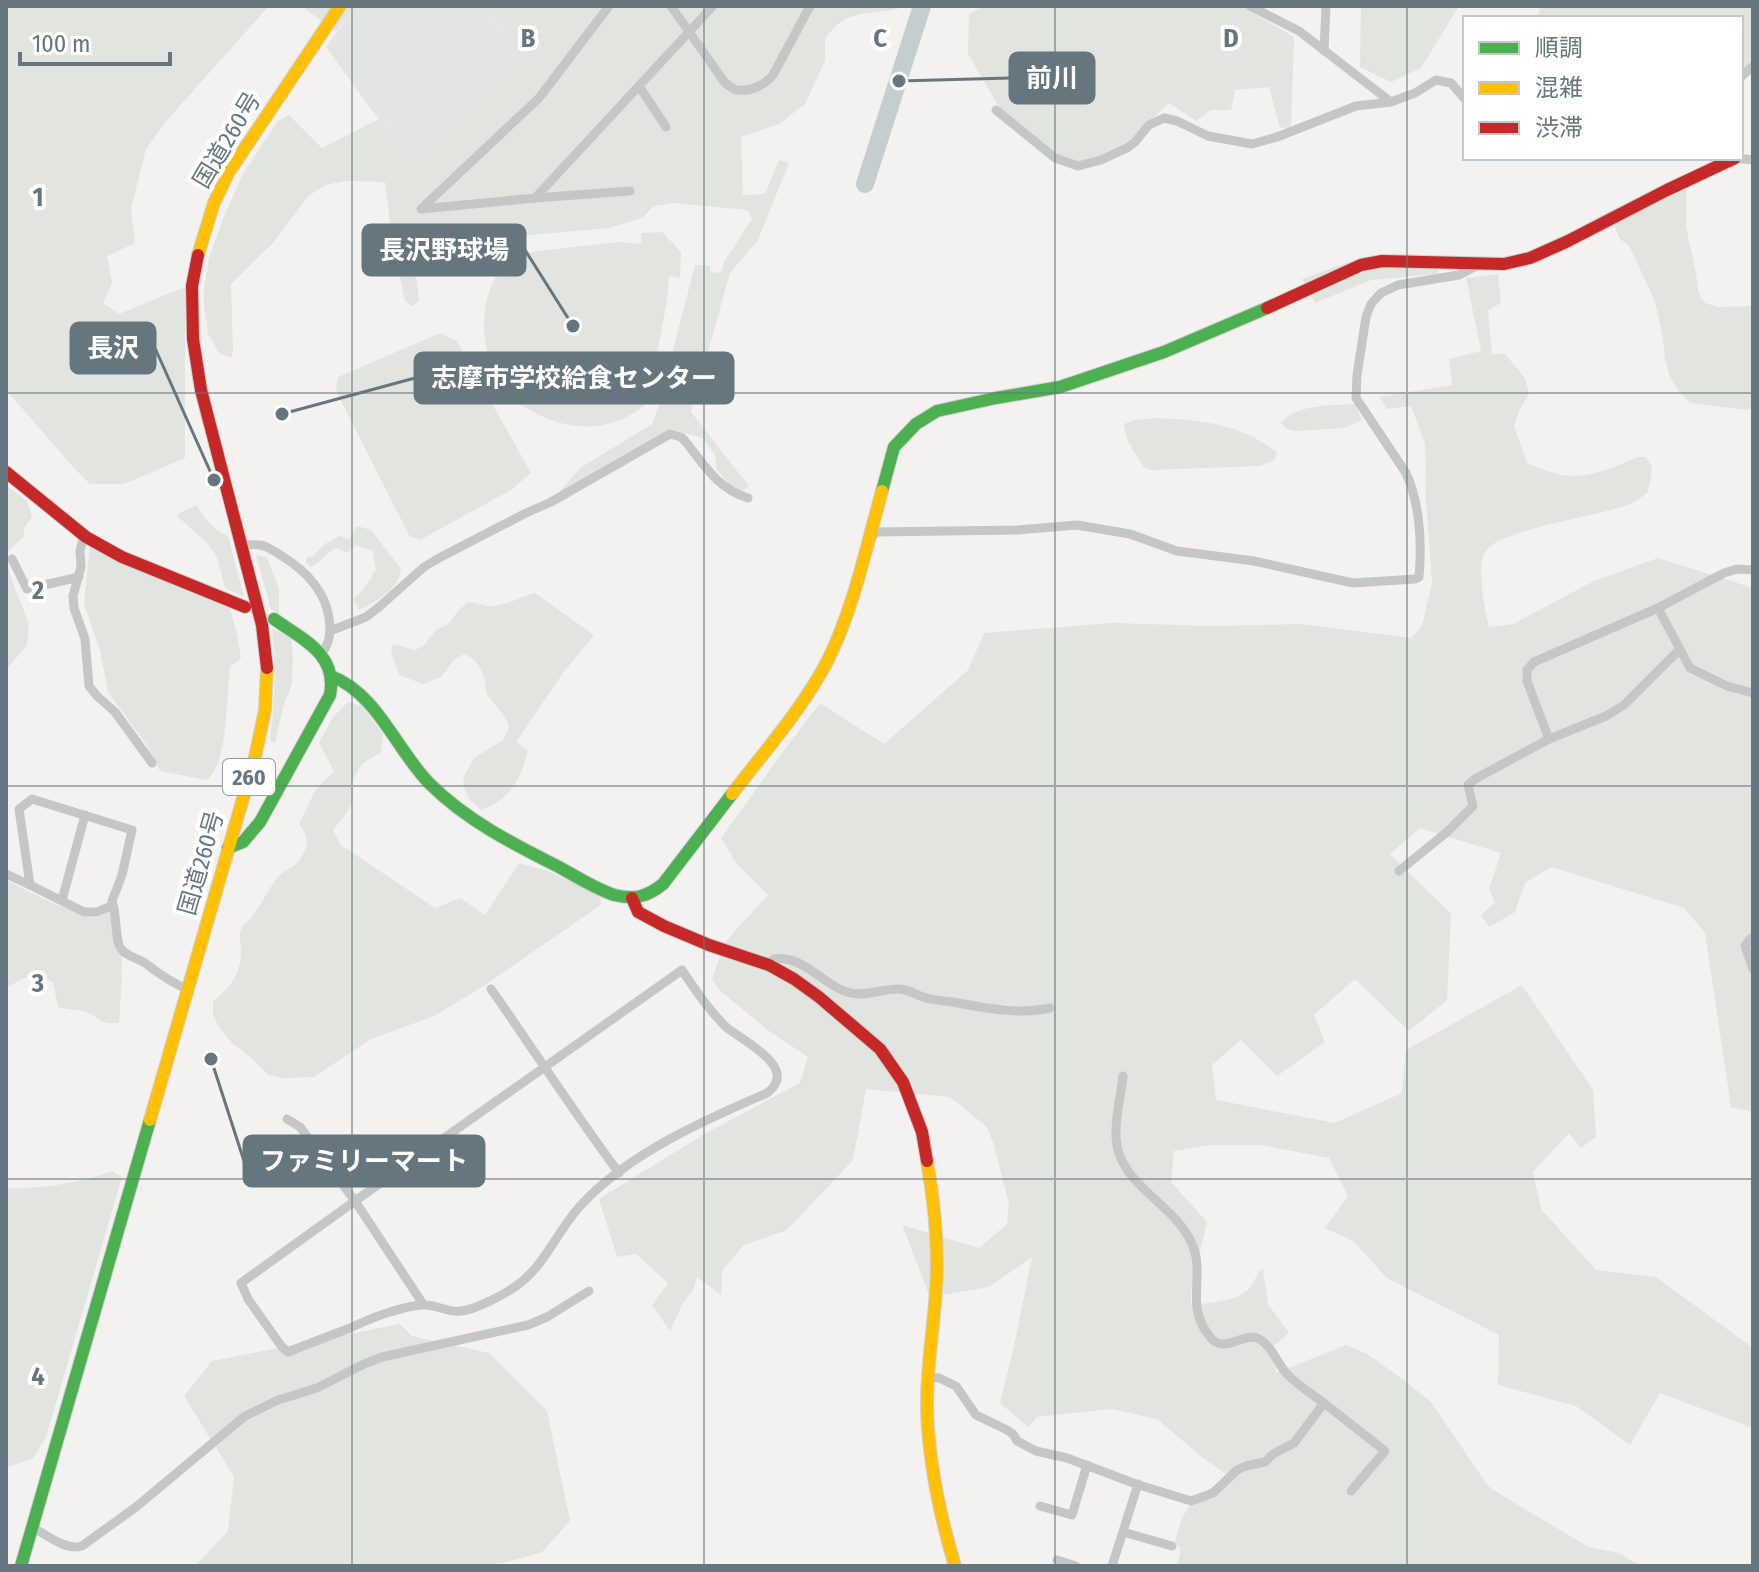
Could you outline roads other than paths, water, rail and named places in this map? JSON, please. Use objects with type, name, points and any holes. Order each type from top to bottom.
[{"type":"main road","name":"国道260号","points":[[21,1566],[189,990],[255,757],[265,710],[267,665],[262,625],[201,390],[193,339],[192,286],[199,247],[214,203],[229,172],[340,6]]},
{"type":"main road","points":[[331,676],[353,687],[430,784],[468,816],[525,850],[618,896],[632,898],[656,891],[809,693],[828,659],[849,610],[894,447],[916,424],[937,411],[1060,387],[1097,376],[1210,333],[1361,265],[1382,261],[1504,264],[1523,261],[1730,160]]},
{"type":"main road","points":[[6,472],[84,535],[122,557],[245,607]]},
{"type":"main road","points":[[228,848],[239,846],[260,822],[330,695],[332,686],[327,661],[322,654],[274,619]]},
{"type":"main road","points":[[632,898],[638,912],[664,926],[769,965],[819,997],[880,1049],[912,1100],[922,1132],[935,1209],[937,1266],[928,1377],[929,1449],[955,1566]]},
{"type":"street","points":[[609,6],[539,98],[421,209],[630,191]]},
{"type":"street","points":[[671,6],[725,83],[736,90],[767,82],[810,6]]},
{"type":"street","points":[[535,198],[713,6]]},
{"type":"street","points":[[1250,6],[1299,31],[1391,102]]},
{"type":"street","points":[[1324,51],[1326,6]]},
{"type":"street","points":[[996,110],[1055,158],[1078,166],[1127,148],[1149,125],[1164,118],[1208,136],[1252,144],[1356,106],[1391,102],[1415,93],[1436,80],[1451,83],[1463,97]]},
{"type":"street","points":[[639,86],[666,127]]},
{"type":"street","points":[[868,539],[877,532],[1017,530],[1077,525],[1130,534],[1177,551],[1254,561],[1353,583],[1415,579],[1419,577],[1421,559],[1417,509],[1411,484],[1356,398],[1366,317],[1371,304],[1381,293],[1398,285],[1459,275],[1481,264]]},
{"type":"street","points":[[330,631],[366,617],[431,563],[551,502],[670,434],[681,437],[721,485],[736,495],[748,498]]},
{"type":"street","points":[[84,535],[80,551],[81,567],[73,596],[85,639],[89,686],[115,712],[152,763]]},
{"type":"street","points":[[241,546],[267,547],[313,580],[327,606],[329,643],[322,654]]},
{"type":"street","points":[[12,559],[27,589],[79,577]]},
{"type":"street","points":[[1549,739],[1527,681],[1527,670],[1534,662],[1658,608],[1724,573],[1737,569],[1753,570]]},
{"type":"street","points":[[1658,608],[1690,668],[1727,686],[1753,693]]},
{"type":"street","points":[[1399,871],[1473,806],[1468,785],[1475,779],[1549,739],[1606,716],[1624,705],[1679,650]]},
{"type":"street","points":[[30,885],[19,809],[32,799],[132,830],[122,875],[112,901],[119,947],[189,990]]},
{"type":"street","points":[[62,900],[85,815]]},
{"type":"street","points":[[6,874],[84,912],[97,912],[113,905]]},
{"type":"street","points":[[1753,937],[1745,946],[1753,969]]},
{"type":"street","points":[[769,965],[774,959],[784,957],[853,994],[903,989],[922,997],[977,1007],[1033,1012],[1050,1008]]},
{"type":"street","points":[[682,970],[704,1003],[727,1027],[772,1062],[777,1083],[767,1093],[695,1125],[619,1173],[581,1205],[566,1222],[540,1263],[518,1285],[460,1312],[423,1304],[387,1313],[288,1352],[248,1299],[241,1283],[682,970]]},
{"type":"street","points":[[491,989],[619,1173]]},
{"type":"street","points":[[1123,1076],[1117,1149],[1133,1178],[1176,1218],[1194,1249],[1196,1308],[1201,1323],[1211,1339],[1223,1344],[1252,1337],[1261,1340],[1292,1379],[1385,1451],[1351,1491]]},
{"type":"street","points":[[287,1119],[300,1127],[355,1201],[423,1304]]},
{"type":"street","points":[[32,1527],[69,1547],[82,1546],[136,1507],[245,1416],[278,1400],[317,1388],[382,1357],[528,1325],[589,1291]]},
{"type":"street","points":[[928,1377],[939,1378],[956,1386],[974,1413],[1007,1430],[1017,1441],[1036,1451],[1191,1501],[1220,1488],[1237,1470],[1265,1462],[1294,1443],[1324,1403]]},
{"type":"street","points":[[1040,1506],[1072,1515],[1087,1465]]},
{"type":"street","points":[[1112,1566],[1138,1484]]},
{"type":"street","points":[[1123,1532],[1172,1546]]},
{"type":"street","points":[[1057,1560],[1076,1566]]},
{"type":"waterway","points":[[865,184],[922,6]]},
{"type":"place","name":"前川","points":[[899,81]]},
{"type":"place","name":"長沢野球場","points":[[573,326]]},
{"type":"place","name":"志摩市学校給食センター","points":[[282,414]]},
{"type":"place","name":"長沢","points":[[214,480]]},
{"type":"place","name":"ファミリーマート","points":[[211,1059]]}]
